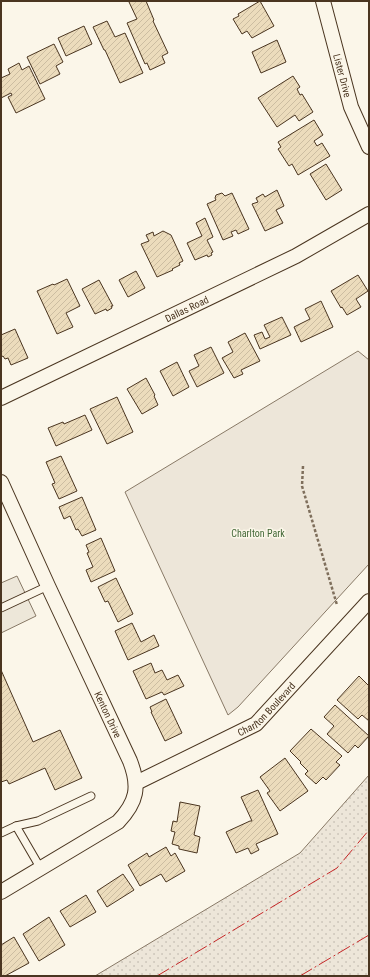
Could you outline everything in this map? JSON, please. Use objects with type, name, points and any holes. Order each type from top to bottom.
[{"type":"street","name":"Lister Drive","points":[[323,1],[351,107],[369,147]]},
{"type":"street","name":"Dallas Road","points":[[1,398],[296,256],[369,214]]},
{"type":"street","name":"Kenton Drive","points":[[1,482],[135,772],[136,783],[135,798],[128,812],[118,822],[1,892]]},
{"type":"street","name":"Charlton Boulevard","points":[[136,783],[256,724],[369,601]]},
{"type":"lane","points":[[1,608],[48,586]]},
{"type":"lane","points":[[1,833],[16,826],[38,821],[91,796]]},
{"type":"lane","points":[[16,826],[41,869]]},
{"type":"path","points":[[303,466],[302,486],[337,605]]},
{"type":"green space","name":"Charlton Park","points":[[358,351],[369,360],[369,564],[238,707],[228,715],[125,492]]},
{"type":"green space","points":[[369,775],[369,976],[95,976],[300,853]]},
{"type":"shaded area","points":[[17,576],[36,616],[1,633],[1,583]]},
{"type":"building","points":[[146,1],[154,20],[153,21],[168,53],[162,56],[165,63],[150,70],[147,63],[145,64],[127,23],[137,19],[129,2]]},
{"type":"building","points":[[260,1],[274,26],[252,38],[247,31],[242,34],[233,19],[239,16],[238,14]]},
{"type":"building","points":[[107,21],[115,37],[125,33],[143,73],[120,83],[93,27]]},
{"type":"building","points":[[84,26],[92,44],[66,56],[58,38]]},
{"type":"building","points":[[277,40],[286,62],[261,73],[252,52]]},
{"type":"building","points":[[54,44],[63,62],[56,66],[60,74],[40,84],[27,57]]},
{"type":"building","points":[[19,63],[22,70],[29,66],[45,99],[16,113],[8,97],[12,95],[11,93],[1,98],[1,78],[10,74],[8,69]]},
{"type":"building","points":[[293,76],[300,87],[297,89],[300,95],[302,94],[313,112],[299,121],[295,115],[277,127],[258,98]]},
{"type":"building","points":[[314,120],[323,135],[314,141],[317,146],[322,143],[330,156],[298,175],[292,164],[289,166],[278,149],[281,147],[278,142]]},
{"type":"building","points":[[326,164],[342,190],[326,200],[310,174]]},
{"type":"building","points":[[277,190],[284,206],[276,210],[283,223],[265,231],[252,204],[258,202],[256,198],[263,194],[265,197]]},
{"type":"building","points":[[222,193],[225,196],[232,193],[249,229],[238,234],[236,230],[231,232],[233,236],[223,240],[207,204],[216,200],[216,195]]},
{"type":"building","points":[[205,218],[213,237],[207,240],[213,252],[211,253],[212,255],[208,257],[207,255],[195,260],[187,243],[202,236],[196,223]]},
{"type":"building","points":[[163,231],[171,235],[183,261],[179,263],[180,265],[172,269],[173,270],[157,277],[141,244],[149,241],[146,235],[153,232],[154,236]]},
{"type":"building","points":[[136,271],[145,288],[128,297],[119,280]]},
{"type":"building","points":[[358,275],[368,291],[356,299],[361,307],[347,315],[331,291]]},
{"type":"building","points":[[67,279],[80,306],[66,313],[73,327],[57,334],[37,291]]},
{"type":"building","points":[[99,280],[113,306],[111,306],[112,308],[107,311],[106,309],[95,314],[82,289]]},
{"type":"building","points":[[321,301],[333,327],[301,342],[294,327],[310,319],[305,309]]},
{"type":"building","points":[[282,317],[291,335],[260,349],[254,335],[262,332],[265,339],[270,337],[264,325]]},
{"type":"building","points":[[15,329],[28,358],[11,365],[8,358],[5,359],[3,356],[1,357],[1,335]]},
{"type":"building","points":[[245,333],[260,361],[241,370],[243,374],[234,378],[222,358],[233,352],[228,342]]},
{"type":"building","points":[[211,347],[224,373],[197,387],[189,371],[199,366],[194,355]]},
{"type":"building","points":[[177,362],[189,387],[173,396],[160,371]]},
{"type":"building","points":[[146,378],[155,395],[154,396],[158,405],[142,414],[127,389]]},
{"type":"building","points":[[117,397],[133,432],[107,444],[90,409]]},
{"type":"building","points":[[85,415],[92,430],[56,446],[48,428],[63,422],[64,424]]},
{"type":"building","points":[[61,456],[77,491],[59,499],[52,484],[55,483],[46,462]]},
{"type":"building","points":[[82,497],[96,530],[82,536],[78,529],[76,530],[70,516],[64,519],[59,507]]},
{"type":"building","points":[[101,538],[115,571],[91,582],[86,570],[93,567],[87,553],[89,552],[86,545]]},
{"type":"building","points":[[116,578],[133,614],[118,622],[108,601],[105,602],[98,587]]},
{"type":"building","points":[[132,623],[141,642],[154,635],[159,646],[128,660],[115,631]]},
{"type":"building","points":[[151,663],[155,673],[162,670],[167,680],[178,675],[184,686],[164,695],[162,692],[146,699],[133,671]]},
{"type":"building","points":[[1,670],[33,742],[60,730],[82,778],[55,790],[45,768],[9,784],[7,780],[1,782]]},
{"type":"building","points":[[359,676],[369,686],[369,721],[362,715],[358,719],[337,700]]},
{"type":"building","points":[[166,699],[182,733],[165,741],[150,707]]},
{"type":"building","points":[[335,705],[369,736],[358,748],[355,745],[348,753],[327,734],[334,726],[324,717]]},
{"type":"building","points":[[311,729],[342,756],[336,762],[340,765],[326,780],[323,777],[316,784],[305,774],[308,771],[290,751]]},
{"type":"building","points":[[285,758],[308,791],[280,811],[267,793],[270,791],[260,777]]},
{"type":"building","points":[[258,790],[278,834],[256,844],[259,850],[251,854],[248,848],[236,853],[226,832],[252,821],[241,797]]},
{"type":"building","points":[[180,802],[200,806],[194,835],[200,837],[197,853],[179,849],[179,846],[172,844],[175,832],[171,831],[173,821],[177,822]]},
{"type":"building","points":[[166,847],[171,856],[175,853],[185,871],[166,882],[161,874],[140,886],[128,865],[147,853],[149,857]]},
{"type":"building","points":[[123,874],[134,890],[107,907],[97,891]]},
{"type":"building","points":[[86,895],[96,912],[70,927],[60,911]]},
{"type":"building","points":[[49,917],[65,945],[39,961],[23,934]]},
{"type":"building","points":[[14,937],[29,963],[5,976],[1,976],[1,945]]},
{"type":"power","points":[[157,976],[337,868],[369,830]]},
{"type":"power","points":[[300,976],[369,935]]}]
